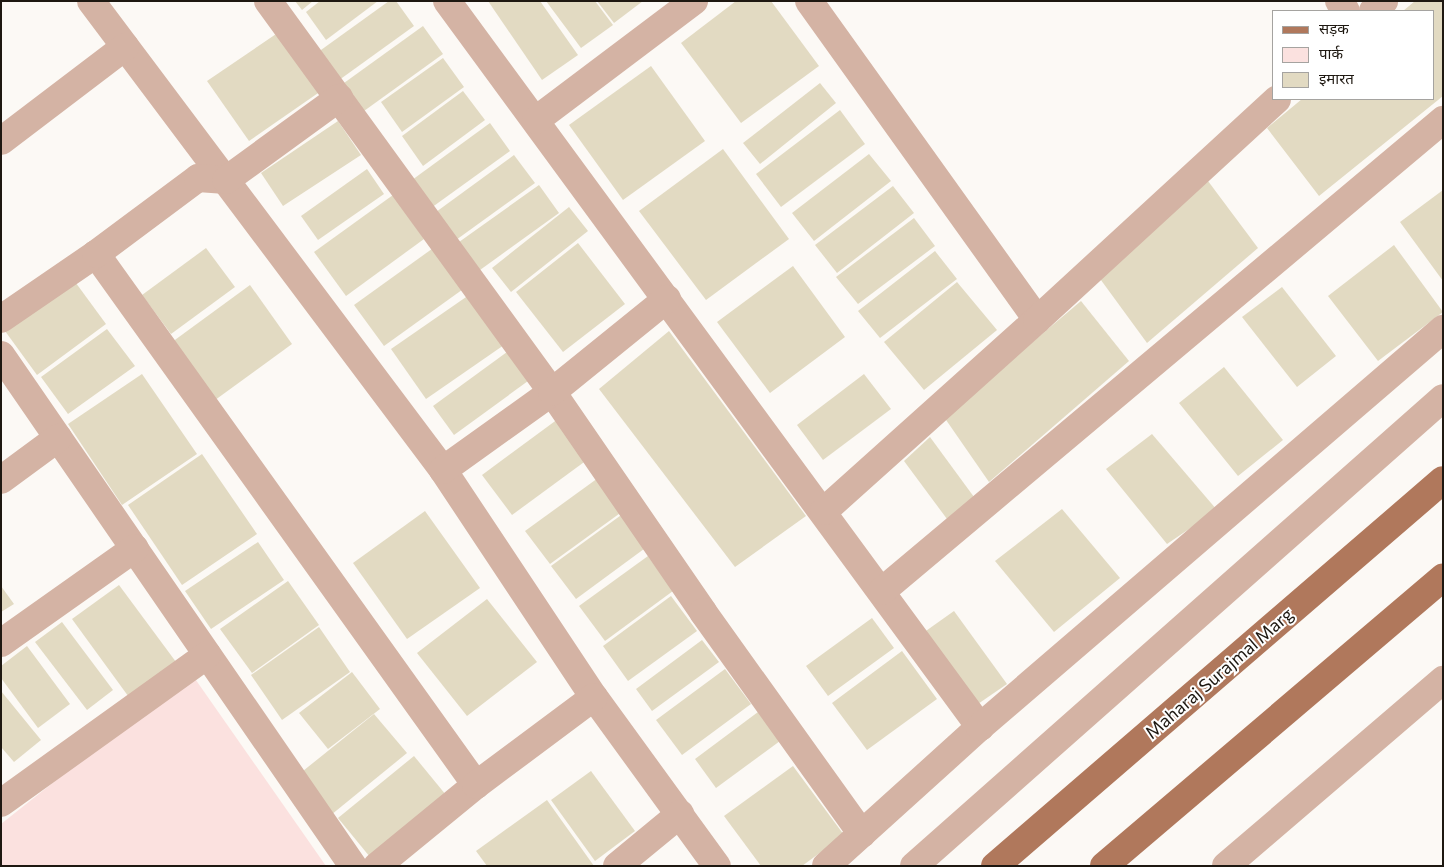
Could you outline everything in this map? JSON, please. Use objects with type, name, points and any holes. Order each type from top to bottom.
[{"type":"main road","name":"Maharaj Surajmal Marg","points":[[995,866],[1443,480]]},
{"type":"main road","points":[[1104,866],[1443,577]]},
{"type":"street","points":[[91,1],[443,470],[594,697],[717,866]]},
{"type":"street","points":[[268,1],[552,392],[703,612],[862,834]]},
{"type":"street","points":[[447,1],[824,511],[980,727]]},
{"type":"street","points":[[536,120],[694,1]]},
{"type":"street","points":[[809,1],[1037,320]]},
{"type":"street","points":[[1374,10],[1384,1]]},
{"type":"street","points":[[2,139],[125,47]]},
{"type":"street","points":[[1,319],[96,254],[198,178],[226,180],[339,98]]},
{"type":"street","points":[[824,511],[1037,320],[1276,100]]},
{"type":"street","points":[[882,591],[1443,120]]},
{"type":"street","points":[[96,254],[476,785]]},
{"type":"street","points":[[443,470],[552,392],[667,299]]},
{"type":"street","points":[[826,866],[980,727],[1443,329]]},
{"type":"street","points":[[1,355],[352,866]]},
{"type":"street","points":[[914,866],[1443,398]]},
{"type":"street","points":[[1,480],[58,438]]},
{"type":"street","points":[[1,643],[135,548]]},
{"type":"street","points":[[1,803],[207,655]]},
{"type":"street","points":[[1226,866],[1443,680]]},
{"type":"street","points":[[377,866],[476,785],[594,697]]},
{"type":"street","points":[[617,866],[680,814]]},
{"type":"green space","points":[[191,673],[326,866],[1,866],[1,824]]},
{"type":"building","points":[[295,1],[313,1],[302,10]]},
{"type":"building","points":[[320,1],[378,1],[326,40],[306,12]]},
{"type":"building","points":[[389,1],[396,1],[414,26],[335,83],[314,55]]},
{"type":"building","points":[[488,1],[540,1],[578,55],[542,80]]},
{"type":"building","points":[[546,1],[595,1],[613,25],[581,48]]},
{"type":"building","points":[[597,1],[643,1],[614,23]]},
{"type":"building","points":[[736,1],[771,1],[819,66],[741,123],[681,43]]},
{"type":"building","points":[[1415,1],[1443,1],[1443,96],[1319,196],[1267,128],[1301,100],[1434,100],[1434,10],[1404,10]]},
{"type":"building","points":[[423,26],[443,54],[364,111],[344,83]]},
{"type":"building","points":[[279,32],[321,91],[249,141],[207,81]]},
{"type":"building","points":[[443,58],[464,87],[402,132],[381,102]]},
{"type":"building","points":[[651,66],[705,141],[623,200],[569,125]]},
{"type":"building","points":[[820,83],[836,103],[760,164],[743,143]]},
{"type":"building","points":[[463,91],[485,120],[423,166],[402,136]]},
{"type":"building","points":[[840,110],[865,144],[781,207],[756,174]]},
{"type":"building","points":[[338,121],[361,155],[283,206],[261,173]]},
{"type":"building","points":[[490,123],[510,151],[431,208],[412,180]]},
{"type":"building","points":[[723,149],[789,239],[706,300],[639,211]]},
{"type":"building","points":[[869,154],[891,181],[814,241],[792,213]]},
{"type":"building","points":[[514,155],[535,183],[456,240],[436,212]]},
{"type":"building","points":[[367,169],[384,194],[318,240],[301,216]]},
{"type":"building","points":[[1208,181],[1258,248],[1147,343],[1098,276]]},
{"type":"building","points":[[539,185],[559,213],[480,270],[459,242]]},
{"type":"building","points":[[893,186],[914,213],[837,273],[815,245]]},
{"type":"building","points":[[1443,190],[1443,281],[1400,222]]},
{"type":"building","points":[[393,195],[424,239],[346,296],[314,252]]},
{"type":"building","points":[[569,207],[588,231],[511,292],[492,268]]},
{"type":"building","points":[[914,218],[935,246],[858,304],[836,277]]},
{"type":"building","points":[[578,243],[625,304],[563,352],[516,292]]},
{"type":"building","points":[[1394,245],[1443,312],[1378,361],[1328,296]]},
{"type":"building","points":[[436,246],[466,287],[384,346],[354,305]]},
{"type":"building","points":[[206,248],[235,287],[171,334],[142,295]]},
{"type":"building","points":[[935,251],[957,279],[880,338],[858,311]]},
{"type":"building","points":[[793,266],[845,337],[770,393],[717,322]]},
{"type":"building","points":[[73,279],[106,324],[37,375],[5,331]]},
{"type":"building","points":[[957,282],[997,330],[924,390],[884,342]]},
{"type":"building","points":[[250,285],[292,344],[211,403],[168,345]]},
{"type":"building","points":[[1282,287],[1336,356],[1297,387],[1242,317]]},
{"type":"building","points":[[469,295],[504,345],[426,399],[391,349]]},
{"type":"building","points":[[1081,301],[1129,361],[989,482],[944,417]]},
{"type":"building","points":[[107,329],[135,366],[68,414],[41,377]]},
{"type":"building","points":[[669,331],[806,516],[735,567],[599,389]]},
{"type":"building","points":[[507,352],[528,381],[454,435],[433,406]]},
{"type":"building","points":[[1224,367],[1283,440],[1238,476],[1179,403]]},
{"type":"building","points":[[142,374],[197,454],[122,505],[68,424]]},
{"type":"building","points":[[864,374],[891,409],[823,460],[797,425]]},
{"type":"building","points":[[562,416],[591,457],[512,515],[482,475]]},
{"type":"building","points":[[1152,434],[1217,510],[1167,544],[1106,469]]},
{"type":"building","points":[[930,437],[974,497],[947,519],[904,461]]},
{"type":"building","points":[[202,454],[257,534],[182,585],[128,505]]},
{"type":"building","points":[[598,478],[623,511],[550,564],[525,531]]},
{"type":"building","points":[[1062,509],[1120,578],[1054,632],[995,561]]},
{"type":"building","points":[[425,511],[480,588],[407,639],[353,563]]},
{"type":"building","points":[[624,513],[648,546],[576,599],[551,566]]},
{"type":"building","points":[[258,542],[284,580],[211,629],[185,591]]},
{"type":"building","points":[[648,556],[673,591],[605,641],[579,606]]},
{"type":"building","points":[[288,581],[319,625],[252,673],[220,629]]},
{"type":"building","points":[[119,585],[179,666],[131,700],[72,619]]},
{"type":"building","points":[[1,586],[14,604],[1,612]]},
{"type":"building","points":[[671,596],[697,631],[628,681],[603,646]]},
{"type":"building","points":[[487,599],[537,662],[467,716],[417,653]]},
{"type":"building","points":[[954,611],[1007,684],[975,706],[923,633]]},
{"type":"building","points":[[872,618],[894,648],[828,696],[806,666]]},
{"type":"building","points":[[62,622],[113,690],[87,710],[35,642]]},
{"type":"building","points":[[319,627],[350,672],[282,720],[251,675]]},
{"type":"building","points":[[702,640],[719,662],[652,711],[636,689]]},
{"type":"building","points":[[27,646],[70,704],[38,728],[1,678],[1,666]]},
{"type":"building","points":[[902,651],[937,699],[867,750],[832,703]]},
{"type":"building","points":[[725,669],[751,704],[682,755],[656,720]]},
{"type":"building","points":[[352,672],[380,709],[328,749],[299,713]]},
{"type":"building","points":[[1,691],[41,740],[14,762],[1,747]]},
{"type":"building","points":[[758,712],[780,741],[716,788],[695,759]]},
{"type":"building","points":[[374,714],[407,753],[331,815],[298,775]]},
{"type":"building","points":[[414,756],[446,795],[370,857],[338,818]]},
{"type":"building","points":[[793,766],[844,835],[802,866],[761,866],[724,816]]},
{"type":"building","points":[[591,771],[635,831],[595,861],[551,800]]},
{"type":"building","points":[[547,800],[594,866],[487,866],[476,851]]}]
